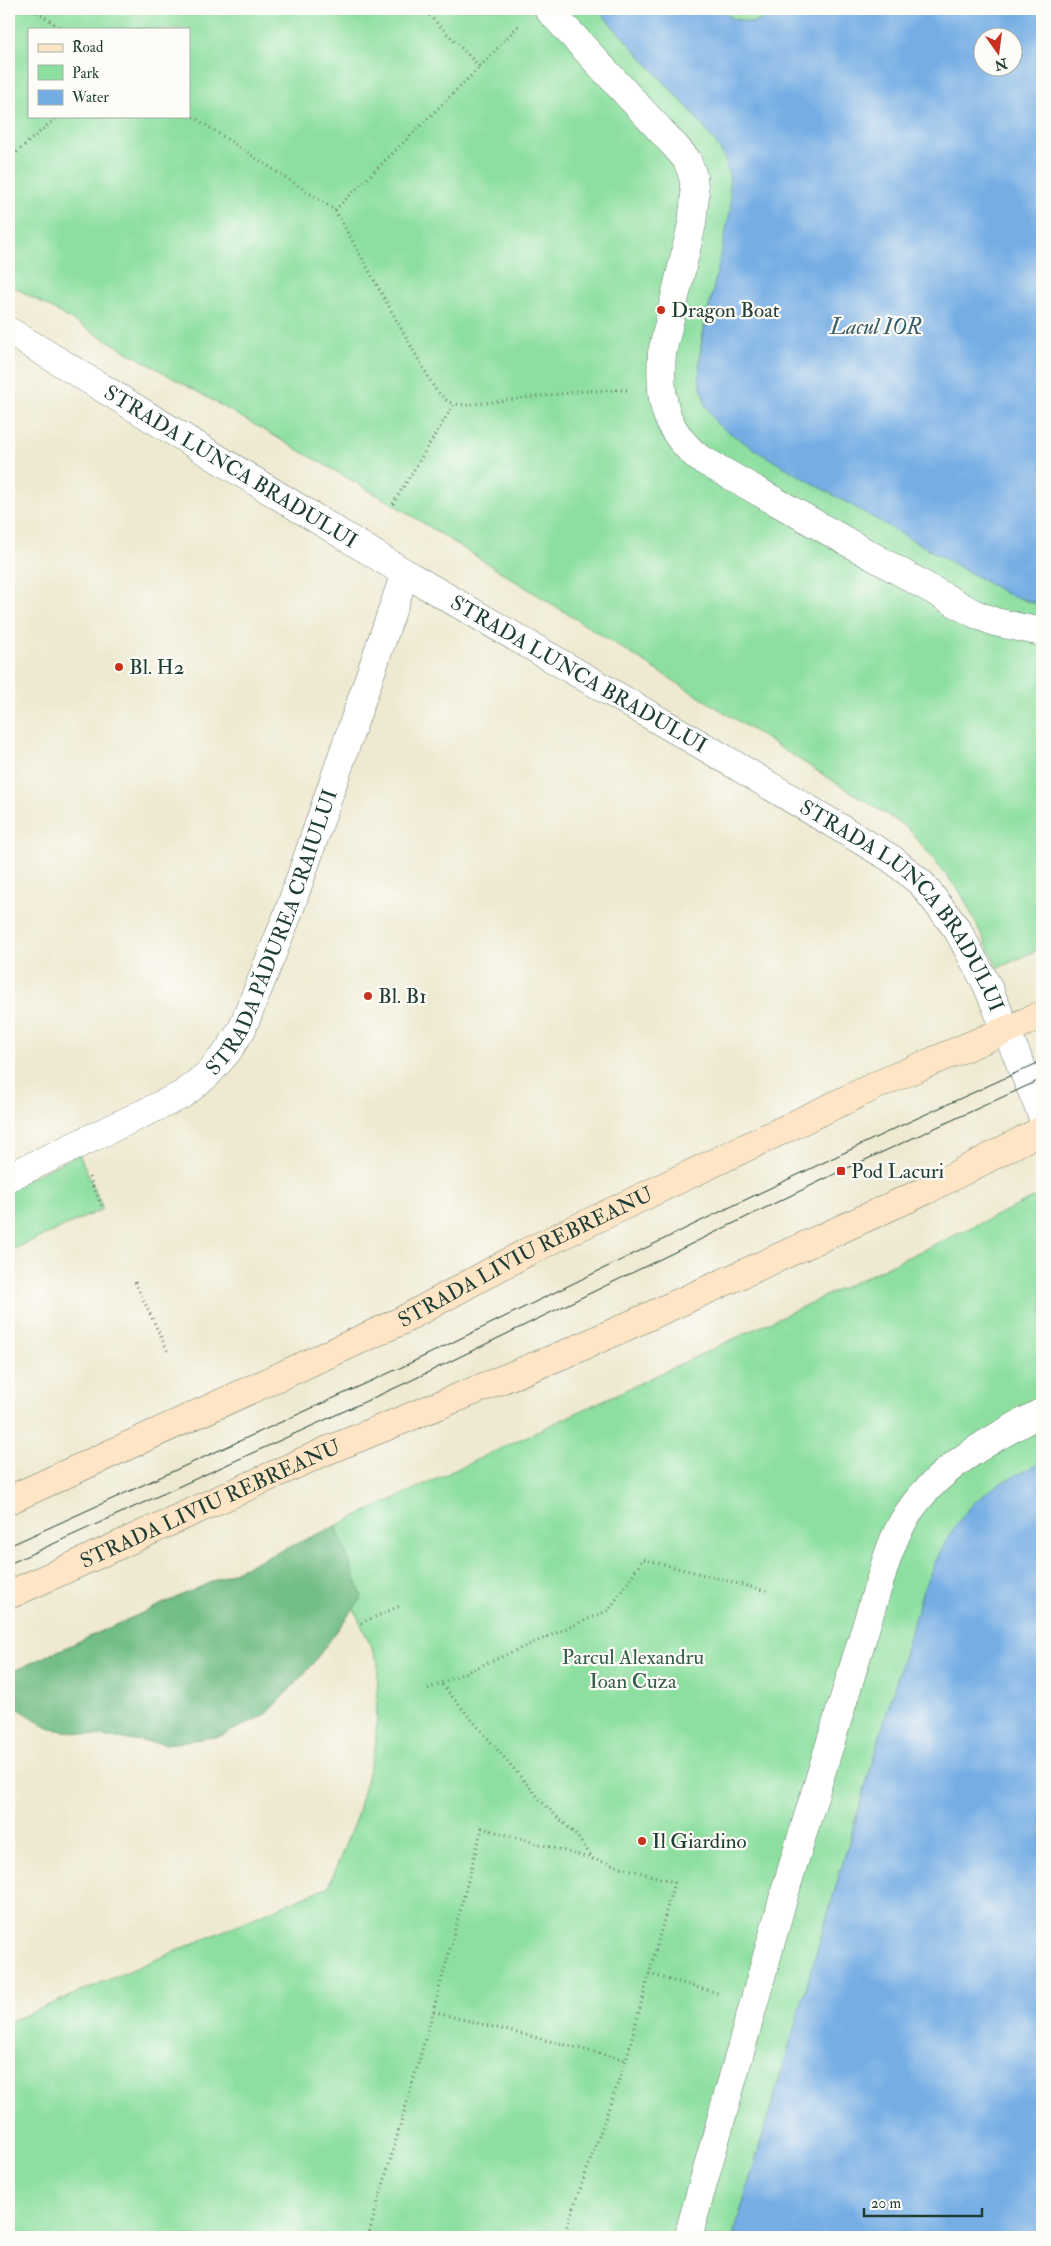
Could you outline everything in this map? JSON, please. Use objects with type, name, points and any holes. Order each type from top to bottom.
[{"type":"main road","name":"STRADA LIVIU REBREANU","points":[[9,1500],[401,1321],[527,1252],[879,1084],[1042,1015]]},
{"type":"main road","name":"STRADA LIVIU REBREANU","points":[[9,1595],[326,1451],[586,1345],[926,1190],[1042,1130]]},
{"type":"street","points":[[548,9],[675,146],[686,160],[693,176],[696,196],[692,224],[662,353],[662,392],[670,424],[682,444],[699,458],[973,613],[995,622],[1042,632]]},
{"type":"street","name":"STRADA LUNCA BRADULUI","points":[[9,331],[405,573],[710,750],[892,859],[922,884],[957,929],[987,985],[1042,1115]]},
{"type":"street","name":"STRADA PĂDUREA CRAIULUI","points":[[9,1177],[182,1095],[208,1074],[228,1051],[242,1029],[288,914],[405,573]]},
{"type":"street","points":[[688,2237],[787,1885],[881,1577],[897,1532],[914,1505],[934,1483],[958,1463],[987,1441],[1042,1412]]},
{"type":"path","points":[[33,9],[61,28]]},
{"type":"path","points":[[423,9],[480,67]]},
{"type":"path","points":[[335,210],[480,67],[520,23]]},
{"type":"path","points":[[190,115],[335,210],[435,389],[447,401],[454,404],[467,405],[603,390],[662,392]]},
{"type":"path","points":[[9,159],[56,118]]},
{"type":"path","points":[[393,504],[454,404]]},
{"type":"path","points":[[135,1282],[169,1354]]},
{"type":"path","points":[[428,1690],[609,1610],[643,1559],[770,1592]]},
{"type":"path","points":[[361,1623],[402,1605]]},
{"type":"path","points":[[442,1685],[543,1803],[577,1836],[593,1859]]},
{"type":"path","points":[[368,2237],[433,2012],[482,1828],[674,1882],[626,2060],[563,2237]]},
{"type":"path","points":[[649,1974],[754,2004]]},
{"type":"path","points":[[433,2012],[626,2060]]},
{"type":"green space","points":[[9,9],[597,9],[705,127],[716,141],[728,171],[731,195],[729,221],[725,246],[705,323],[700,354],[700,376],[706,406],[1023,600],[1042,605],[1042,948],[998,968],[962,895],[908,828],[393,504],[9,284]]},
{"type":"green space","points":[[717,9],[773,9],[760,20],[746,22]]},
{"type":"green space","points":[[79,1154],[103,1209],[9,1251],[9,1188]]},
{"type":"green space","name":"Parcul Alexandru Ioan Cuza","points":[[1042,1194],[1042,1462],[995,1488],[923,1590],[733,2237],[9,2237],[9,2022],[329,1886],[356,1818],[376,1743],[378,1662],[331,1558],[9,1705],[9,1673],[336,1526]]},
{"type":"green space","points":[[336,1526],[362,1597],[308,1670],[265,1715],[221,1736],[168,1744],[51,1729],[11,1704],[9,1697],[9,1673]]},
{"type":"water","name":"Lacul IOR","points":[[597,9],[717,9],[735,19],[752,23],[761,21],[773,9],[1042,9],[1042,605],[1007,594],[760,453],[717,424],[706,406],[699,378],[701,346],[731,208],[729,176],[726,162],[720,149],[694,114]]},
{"type":"water","points":[[1042,1462],[1042,2237],[733,2237],[923,1590],[944,1545],[957,1524],[973,1504],[988,1491]]},
{"type":"tram line","points":[[9,1546],[402,1367],[703,1220],[1042,1061]]},
{"type":"tram line","points":[[9,1564],[408,1382],[841,1171],[1042,1079]]},
{"type":"place","name":"Dragon Boat","points":[[661,310]]},
{"type":"place","name":"Bl. H2","points":[[119,667]]},
{"type":"place","name":"Bl. B1","points":[[368,996]]},
{"type":"place","name":"Pod Lacuri","points":[[841,1171]]},
{"type":"place","name":"Il Giardino","points":[[642,1841]]}]
